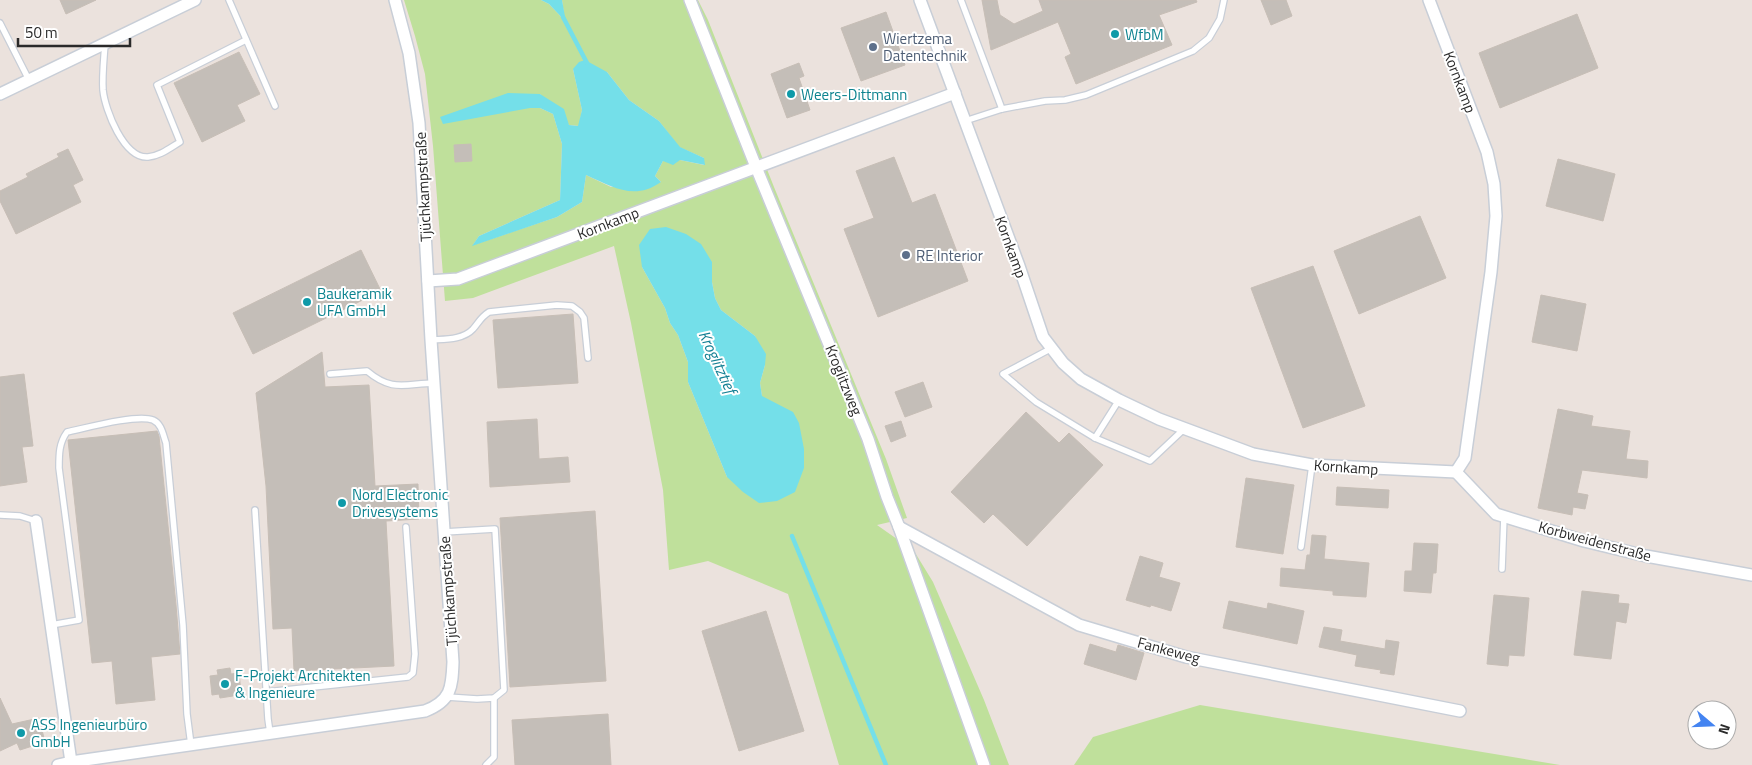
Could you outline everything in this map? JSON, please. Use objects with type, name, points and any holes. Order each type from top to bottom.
[{"type":"street","points":[[0,94],[195,0]]},
{"type":"street","name":"Tjüchkampstraße","points":[[395,0],[409,53],[417,104],[453,662],[452,682],[447,697]]},
{"type":"street","name":"Kroglitzweg","points":[[690,0],[756,167],[868,439],[887,497],[984,765]]},
{"type":"street","name":"Kornkamp","points":[[920,0],[1019,266],[1043,337],[1063,363],[1081,379],[1119,400],[1184,429],[1253,454],[1312,465],[1456,472],[1465,458],[1491,272],[1496,216],[1494,184],[1487,152],[1429,0]]},
{"type":"street","name":"Kornkamp","points":[[428,281],[458,278],[955,94]]},
{"type":"street","name":"Korbweidenstraße","points":[[1456,472],[1496,514],[1646,556],[1752,575]]},
{"type":"street","points":[[36,521],[72,762]]},
{"type":"street","name":"Fankeweg","points":[[899,527],[1079,625],[1186,657],[1460,710]]},
{"type":"street","points":[[58,765],[72,762],[115,760],[191,744],[425,711],[438,706],[447,697]]},
{"type":"lane","points":[[229,0],[275,106]]},
{"type":"lane","points":[[961,0],[1002,109]]},
{"type":"lane","points":[[965,121],[1002,109],[1045,100],[1065,100],[1086,95],[1193,51],[1209,38],[1220,19],[1224,0]]},
{"type":"lane","points":[[0,22],[29,80]]},
{"type":"lane","points":[[105,43],[103,90],[109,117],[119,136],[138,155],[148,157],[162,153],[180,142],[157,85],[246,40]]},
{"type":"lane","points":[[431,340],[462,336],[472,330],[480,317],[489,312],[557,305],[572,306],[584,318],[588,358]]},
{"type":"lane","points":[[1052,348],[1003,374],[1036,402],[1095,438],[1150,462],[1184,429]]},
{"type":"lane","points":[[330,374],[367,371],[378,380],[391,386],[434,383]]},
{"type":"lane","points":[[1095,438],[1119,400]]},
{"type":"lane","points":[[51,625],[79,620],[59,468],[61,441],[68,432],[138,418],[153,420],[161,427],[166,443],[183,625],[187,714],[191,744]]},
{"type":"lane","points":[[1301,547],[1312,465]]},
{"type":"lane","points":[[255,510],[270,733]]},
{"type":"lane","points":[[0,515],[20,516],[36,521]]},
{"type":"lane","points":[[1502,569],[1504,516]]},
{"type":"lane","points":[[266,692],[408,677],[412,673],[415,654],[406,528]]},
{"type":"lane","points":[[444,532],[495,529],[504,690],[494,698],[447,697]]},
{"type":"lane","points":[[486,765],[494,757],[494,698]]},
{"type":"green space","points":[[404,0],[541,0],[549,4],[565,21],[562,0],[698,0],[708,20],[774,187],[886,459],[907,518],[877,525],[914,551],[933,582],[984,700],[1009,765],[839,765],[788,594],[708,561],[669,570],[663,490],[631,323],[614,246],[473,298],[445,301],[433,146],[425,74]],"holes":[[[573,69],[607,72],[629,100],[659,121],[679,147],[704,158],[704,165],[680,160],[663,161],[655,176],[661,182],[611,187],[586,175],[582,202],[557,217],[473,245],[479,236],[560,200],[562,144],[553,114],[540,108],[530,108],[540,94],[569,125],[579,126],[582,110]],[[712,262],[712,282],[715,298],[721,310],[755,336],[765,365],[760,383],[762,396],[727,477],[688,382],[688,362],[678,335],[642,267]]]},
{"type":"green space","points":[[1200,705],[1560,765],[1074,765],[1093,737]]},
{"type":"water","points":[[541,0],[562,0],[566,22],[549,4]]},
{"type":"water","points":[[585,60],[607,72],[629,100],[659,121],[680,147],[704,158],[705,165],[680,160],[673,165],[663,161],[655,176],[661,182],[642,191],[624,190],[586,175],[582,202],[557,217],[472,246],[479,236],[560,200],[562,144],[553,114],[540,108],[530,108],[443,124],[440,117],[508,93],[540,94],[564,109],[569,125],[578,126],[582,110],[573,69],[579,62]]},
{"type":"water","points":[[666,227],[686,234],[701,244],[712,262],[712,282],[715,298],[721,310],[755,336],[766,354],[760,383],[762,396],[793,412],[799,423],[804,449],[804,468],[795,492],[777,501],[759,503],[743,492],[727,477],[688,382],[688,362],[678,335],[642,267],[639,245],[650,229]]},
{"type":"building","points":[[60,0],[96,0],[66,14]]},
{"type":"building","name":"WfbM","points":[[982,0],[997,0],[1000,15],[1014,24],[1043,11],[1039,0],[1196,0],[1197,2],[1159,15],[1172,45],[1076,84],[1065,57],[1071,54],[1058,22],[991,50]]},
{"type":"building","points":[[1261,0],[1286,0],[1292,16],[1271,25]]},
{"type":"building","name":"Wiertzema Datentechnik","points":[[886,12],[905,65],[861,81],[841,28]]},
{"type":"building","points":[[1577,14],[1598,68],[1500,108],[1479,53]]},
{"type":"building","points":[[239,52],[260,94],[237,105],[245,121],[202,142],[174,83]]},
{"type":"building","name":"Weers-Dittmann","points":[[799,63],[804,76],[799,78],[810,110],[787,118],[771,74]]},
{"type":"building","points":[[471,144],[472,161],[455,162],[454,145]]},
{"type":"building","points":[[68,149],[83,180],[73,185],[81,202],[16,234],[0,201],[0,191],[28,177],[26,174],[59,157],[57,154]]},
{"type":"building","name":"RE Interior","points":[[894,157],[912,203],[935,194],[968,281],[878,317],[844,229],[874,218],[856,171]]},
{"type":"building","points":[[1558,159],[1615,174],[1603,221],[1546,206]]},
{"type":"building","points":[[1420,216],[1446,278],[1359,314],[1334,251]]},
{"type":"building","name":"Baukeramik UFA GmbH","points":[[361,250],[381,291],[253,354],[233,313]]},
{"type":"building","points":[[1313,266],[1365,406],[1303,428],[1251,288]]},
{"type":"building","points":[[1541,295],[1586,304],[1577,351],[1532,342]]},
{"type":"building","points":[[573,314],[578,383],[498,388],[493,320]]},
{"type":"building","name":"Nord Electronic Drivesystems","points":[[322,352],[325,387],[369,385],[375,486],[418,484],[419,519],[386,521],[394,666],[294,671],[292,628],[273,629],[266,486],[256,393]]},
{"type":"building","points":[[24,374],[33,446],[22,447],[27,482],[0,486],[0,377]]},
{"type":"building","points":[[923,382],[932,407],[905,417],[895,392]]},
{"type":"building","points":[[1558,409],[1593,416],[1591,426],[1630,431],[1626,459],[1648,461],[1647,478],[1582,470],[1577,493],[1588,495],[1585,509],[1573,507],[1572,515],[1538,508]]},
{"type":"building","points":[[1026,412],[1059,443],[1069,433],[1103,465],[1027,546],[993,514],[984,523],[951,492]]},
{"type":"building","points":[[537,419],[539,459],[568,457],[570,482],[490,487],[487,422]]},
{"type":"building","points":[[901,421],[906,436],[891,442],[885,426]]},
{"type":"building","points":[[157,431],[180,654],[151,657],[155,700],[116,704],[112,661],[92,663],[68,440]]},
{"type":"building","points":[[1246,478],[1294,485],[1283,554],[1236,547]]},
{"type":"building","points":[[1337,487],[1389,490],[1388,508],[1336,505]]},
{"type":"building","points":[[595,511],[606,681],[510,687],[500,518]]},
{"type":"building","points":[[1312,535],[1326,536],[1324,559],[1369,563],[1366,597],[1333,595],[1333,591],[1280,586],[1281,568],[1305,570],[1307,555],[1310,555]]},
{"type":"building","points":[[1414,543],[1438,544],[1436,573],[1433,573],[1431,593],[1404,591],[1405,571],[1412,571]]},
{"type":"building","points":[[1140,556],[1163,563],[1159,577],[1180,583],[1171,611],[1126,600]]},
{"type":"building","points":[[1582,591],[1619,595],[1618,603],[1629,604],[1626,623],[1616,621],[1611,659],[1574,655]]},
{"type":"building","points":[[1494,595],[1529,598],[1524,656],[1509,655],[1508,666],[1487,664]]},
{"type":"building","points":[[1229,601],[1267,609],[1268,603],[1304,611],[1297,644],[1223,628]]},
{"type":"building","points":[[766,611],[804,731],[739,751],[702,631]]},
{"type":"building","points":[[1324,627],[1342,630],[1340,641],[1385,649],[1386,640],[1399,642],[1394,675],[1380,673],[1381,670],[1355,666],[1357,655],[1319,647]]},
{"type":"building","points":[[1090,644],[1116,652],[1118,645],[1144,653],[1136,680],[1084,664]]},
{"type":"building","name":"F-Projekt Architekten & Ingenieure","points":[[230,668],[231,674],[239,673],[241,692],[233,693],[233,696],[220,698],[219,694],[212,695],[210,676],[218,675],[217,670]]},
{"type":"building","name":"ASS Ingenieurbüro GmbH","points":[[0,698],[12,724],[39,718],[45,742],[20,750],[17,743],[0,751]]},
{"type":"building","points":[[608,714],[611,765],[515,765],[512,720]]},
{"type":"waterway","name":"Kroglitztief","points":[[563,17],[587,63]]},
{"type":"waterway","name":"Kroglitztief","points":[[792,536],[886,765]]},
{"type":"place","name":"WfbM","points":[[1115,34]]},
{"type":"place","name":"Wiertzema Datentechnik","points":[[873,47]]},
{"type":"place","name":"Weers-Dittmann","points":[[791,94]]},
{"type":"place","name":"RE Interior","points":[[906,255]]},
{"type":"place","name":"Baukeramik UFA GmbH","points":[[307,302]]},
{"type":"place","name":"Nord Electronic Drivesystems","points":[[342,503]]},
{"type":"place","name":"F-Projekt Architekten & Ingenieure","points":[[225,684]]},
{"type":"place","name":"ASS Ingenieurbüro GmbH","points":[[21,733]]}]
